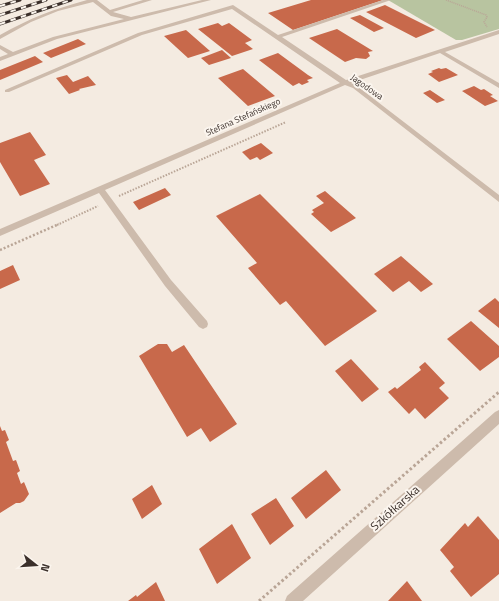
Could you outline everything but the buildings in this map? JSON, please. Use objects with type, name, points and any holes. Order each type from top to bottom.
[{"type":"street","points":[[0,37],[29,21],[56,10],[93,0],[111,13],[133,20]]},
{"type":"street","points":[[99,28],[111,13],[149,0]]},
{"type":"street","points":[[0,59],[55,38],[133,20],[195,1],[208,0]]},
{"type":"street","points":[[277,37],[388,0]]},
{"type":"street","name":"Jagodowa","points":[[226,2],[357,89],[499,199]]},
{"type":"street","points":[[8,91],[140,34],[233,7]]},
{"type":"street","name":"Stefana Stefańskiego","points":[[0,233],[347,82],[496,33]]},
{"type":"street","points":[[0,47],[13,54]]},
{"type":"street","points":[[440,51],[499,86]]},
{"type":"street","points":[[100,189],[168,283],[203,324]]},
{"type":"street","name":"Szkółkarska","points":[[292,601],[499,416]]},
{"type":"path","points":[[446,0],[486,15],[488,17],[484,22],[487,25],[487,30],[496,33]]},
{"type":"path","points":[[0,250],[289,120]]},
{"type":"path","points":[[259,601],[499,392]]},
{"type":"green space","points":[[388,0],[499,0],[499,29],[462,40],[456,40]]},
{"type":"railway","points":[[0,6],[20,0]]},
{"type":"railway","points":[[0,15],[46,0]]},
{"type":"railway","points":[[0,24],[71,0]]}]
